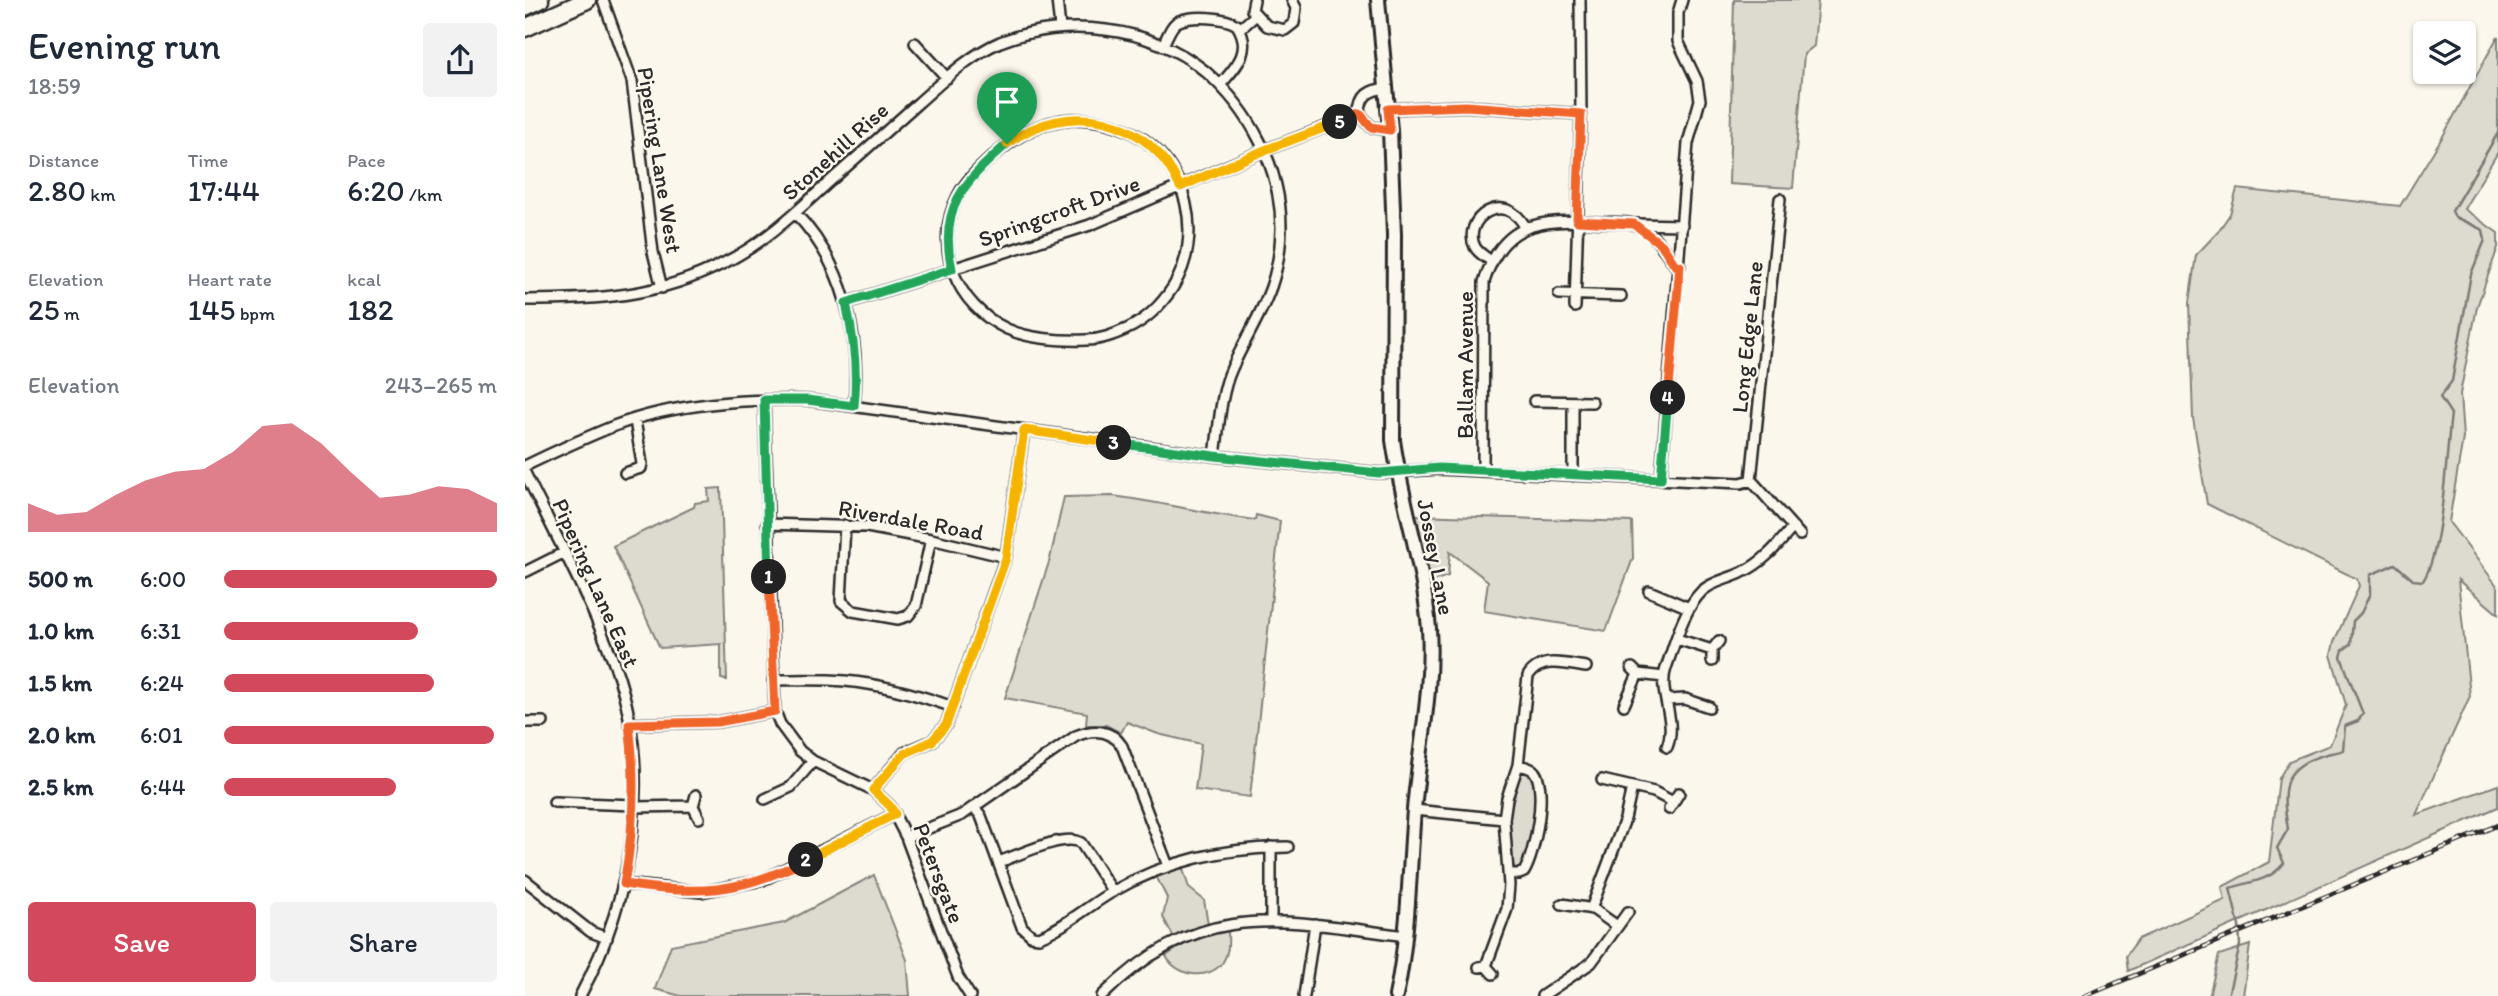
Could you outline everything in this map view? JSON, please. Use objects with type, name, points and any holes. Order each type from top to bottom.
[{"type":"highway","points":[[525,8],[540,0]]},
{"type":"highway","points":[[525,28],[587,0]]},
{"type":"street","name":"Pipering Lane West","points":[[603,0],[632,81],[653,252],[662,288]]},
{"type":"street","points":[[1057,0],[1061,29]]},
{"type":"street","points":[[1254,0],[1252,10],[1267,26],[1285,30],[1294,23],[1296,8],[1292,0]]},
{"type":"street","name":"Jossey Lane","points":[[1378,0],[1390,130],[1394,235],[1394,440],[1429,631],[1426,706],[1414,810],[1406,936],[1396,996]]},
{"type":"street","points":[[1575,307],[1581,114],[1580,0]]},
{"type":"street","points":[[1661,479],[1688,143],[1700,100],[1697,82],[1678,41],[1678,13],[1682,0]]},
{"type":"street","points":[[1240,29],[1256,15]]},
{"type":"street","points":[[1163,45],[1173,26],[1181,20],[1214,18],[1232,22],[1240,29],[1244,40],[1243,56],[1220,85]]},
{"type":"street","name":"Stonehill Rise","points":[[525,300],[611,298],[662,288],[703,273],[751,248],[795,213],[973,57],[1000,42],[1038,31],[1111,30],[1133,34],[1163,45],[1200,67],[1220,85],[1250,123],[1272,169],[1281,227],[1276,272],[1264,308],[1226,383],[1215,456]]},
{"type":"street","points":[[915,43],[947,78]]},
{"type":"street","points":[[1387,88],[1372,90],[1366,94],[1362,99],[1360,114],[1371,127],[1390,130]]},
{"type":"street","points":[[1388,109],[1466,106],[1581,114]]},
{"type":"street","name":"Springcroft Drive","points":[[846,303],[1090,225],[1265,150],[1360,114]]},
{"type":"street","points":[[1091,119],[1118,125],[1145,140],[1175,174],[1188,211],[1187,254],[1177,280],[1164,299],[1147,316],[1135,325],[1105,338],[1076,340],[1009,330],[979,312],[959,287],[952,269],[947,235],[960,192],[997,153],[1021,134],[1049,122],[1091,119]]},
{"type":"street","name":"Long Edge Lane","points":[[1751,480],[1780,199]]},
{"type":"street","name":"Ballam Avenue","points":[[1491,261],[1477,250],[1472,238],[1476,223],[1483,215],[1495,209],[1506,209],[1517,214],[1526,228]]},
{"type":"street","points":[[795,213],[816,237],[842,287],[855,354],[857,380],[854,406]]},
{"type":"street","name":"Ballam Avenue","points":[[1483,471],[1483,292],[1491,261],[1505,242],[1540,222],[1682,225]]},
{"type":"street","points":[[1634,224],[1662,245],[1675,265],[1680,266]]},
{"type":"street","points":[[1559,294],[1621,296]]},
{"type":"street","name":"Petersgate","points":[[764,400],[775,711],[788,737],[800,751],[813,761],[873,790],[890,806],[906,838],[958,977],[970,996]]},
{"type":"street","points":[[525,466],[635,420],[711,404],[807,400],[1215,456],[1379,473],[1439,468],[1741,483],[1751,480],[1800,536]]},
{"type":"street","points":[[1534,401],[1592,402]]},
{"type":"street","points":[[1573,402],[1573,475]]},
{"type":"street","points":[[625,473],[641,468],[642,464],[635,420]]},
{"type":"street","points":[[873,790],[904,754],[932,741],[940,734],[953,707],[1006,558],[1024,430]]},
{"type":"street","name":"Pipering Lane East","points":[[525,473],[615,665],[629,724],[633,757],[631,849],[624,884],[607,938],[580,996]]},
{"type":"street","name":"Riverdale Road","points":[[767,524],[845,525],[931,538],[1006,558]]},
{"type":"street","points":[[845,525],[841,601],[853,611],[898,619],[908,616],[916,606],[931,538]]},
{"type":"street","points":[[1667,747],[1672,729],[1664,677],[1689,608],[1703,590],[1712,584],[1741,574],[1756,565],[1793,527]]},
{"type":"street","points":[[525,572],[563,554]]},
{"type":"street","points":[[1649,592],[1689,608]]},
{"type":"street","points":[[1677,639],[1712,650]]},
{"type":"street","points":[[1712,661],[1712,650],[1719,641]]},
{"type":"street","points":[[1486,969],[1507,909],[1508,874],[1504,820],[1507,798],[1518,765],[1526,683],[1532,670],[1543,664],[1586,667]]},
{"type":"street","points":[[1624,705],[1635,671],[1664,677]]},
{"type":"street","points":[[773,680],[846,681],[866,684],[898,690],[953,707]]},
{"type":"street","points":[[1667,700],[1685,699],[1709,707]]},
{"type":"street","points":[[629,724],[718,722],[775,711]]},
{"type":"street","points":[[525,722],[543,722]]},
{"type":"street","points":[[906,838],[953,820],[1076,736],[1086,732],[1109,734],[1122,746],[1168,866]]},
{"type":"street","points":[[765,799],[791,787],[813,761]]},
{"type":"street","points":[[1508,874],[1524,872],[1538,836],[1539,801],[1535,773],[1530,768],[1518,765]]},
{"type":"street","points":[[1602,780],[1654,792],[1671,806],[1679,793]]},
{"type":"street","points":[[1591,909],[1625,819],[1632,787]]},
{"type":"street","points":[[696,795],[693,806],[699,818]]},
{"type":"street","points":[[554,802],[693,806]]},
{"type":"street","points":[[974,807],[981,816],[1022,927],[1032,936],[1045,935],[1113,892],[1168,866],[1234,849],[1287,846]]},
{"type":"street","points":[[1414,810],[1504,820]]},
{"type":"street","points":[[624,884],[701,892],[763,880],[895,814]]},
{"type":"street","points":[[999,863],[1062,839],[1076,839],[1113,892]]},
{"type":"street","points":[[1271,847],[1271,920]]},
{"type":"street","points":[[525,880],[591,932],[607,938]]},
{"type":"street","points":[[1562,904],[1591,909],[1618,926]]},
{"type":"street","points":[[1542,996],[1583,971],[1628,912]]},
{"type":"street","points":[[1103,996],[1143,960],[1182,939],[1227,925],[1271,920],[1406,936]]},
{"type":"street","points":[[1304,996],[1315,924]]},
{"type":"shaded area","points":[[1734,0],[1818,0],[1814,46],[1804,54],[1793,188],[1729,184]]},
{"type":"shaded area","points":[[2498,36],[2498,152],[2464,209],[2498,233],[2498,247],[2477,307],[2460,394],[2463,438],[2449,522],[2498,587],[2498,614],[2458,580],[2470,696],[2416,815],[2498,785],[2498,807],[2128,971],[2126,956],[2138,939],[2225,900],[2222,887],[2269,862],[2279,778],[2289,761],[2330,745],[2346,705],[2331,655],[2334,642],[2359,586],[2357,579],[2207,504],[2193,418],[2189,303],[2196,255],[2217,233],[2230,214],[2237,189],[2400,206],[2472,84],[2476,84],[2476,76]]},
{"type":"shaded area","points":[[721,488],[727,680],[721,679],[721,644],[660,648],[613,546],[694,507],[695,503],[709,501],[708,489]]},
{"type":"shaded area","points":[[1112,496],[1255,520],[1256,515],[1280,521],[1250,797],[1195,790],[1201,744],[1158,734],[1127,722],[1121,733],[1106,725],[1086,725],[1087,713],[1005,698],[1050,559],[1064,497]]},
{"type":"shaded area","points":[[1416,515],[1632,522],[1633,558],[1606,631],[1484,611],[1488,581],[1450,552],[1448,576],[1427,583]]},
{"type":"shaded area","points":[[1526,770],[1533,774],[1536,812],[1533,834],[1521,870],[1512,866],[1508,819],[1520,773]]},
{"type":"shaded area","points":[[1182,866],[1189,888],[1204,900],[1208,924],[1174,938],[1163,917],[1167,898],[1156,876]]},
{"type":"shaded area","points":[[874,875],[907,960],[910,996],[681,996],[655,989],[671,945],[784,923]]},
{"type":"shaded area","points":[[1228,929],[1227,954],[1217,968],[1209,972],[1184,972],[1166,956],[1193,938]]},
{"type":"shaded area","points":[[2250,945],[2243,996],[2209,996],[2219,955]]},
{"type":"waterway","points":[[2228,996],[2240,945],[2239,926],[2230,888],[2267,877],[2284,863],[2277,848],[2288,829],[2285,802],[2288,781],[2301,765],[2343,750],[2345,726],[2358,721],[2363,714],[2341,657],[2343,650],[2351,644],[2353,621],[2361,613],[2370,594],[2370,575],[2395,564],[2413,580],[2423,581],[2430,567],[2443,501],[2451,414],[2440,397],[2452,381],[2471,274],[2485,240],[2483,230],[2455,217],[2452,211],[2498,133]]},
{"type":"railway","points":[[2085,996],[2498,825]]},
{"type":"route","points":[[1466,106],[1581,114],[1577,221],[1634,224],[1662,245],[1675,265],[1680,266],[1661,479],[1439,468],[1379,473],[1215,456],[1024,430],[1006,558],[946,725],[932,741],[904,754],[873,790],[895,814],[763,880],[701,892],[624,884],[633,821],[633,757],[629,724],[718,722],[775,711],[764,400],[807,400],[854,406],[857,380],[855,354],[846,303],[952,269],[947,235],[954,205],[970,179],[1007,144],[1021,134],[1049,122],[1091,119],[1106,122],[1118,125],[1145,140],[1169,164],[1180,187],[1265,150],[1360,114],[1371,127],[1390,130],[1388,109],[1466,106]]}]
